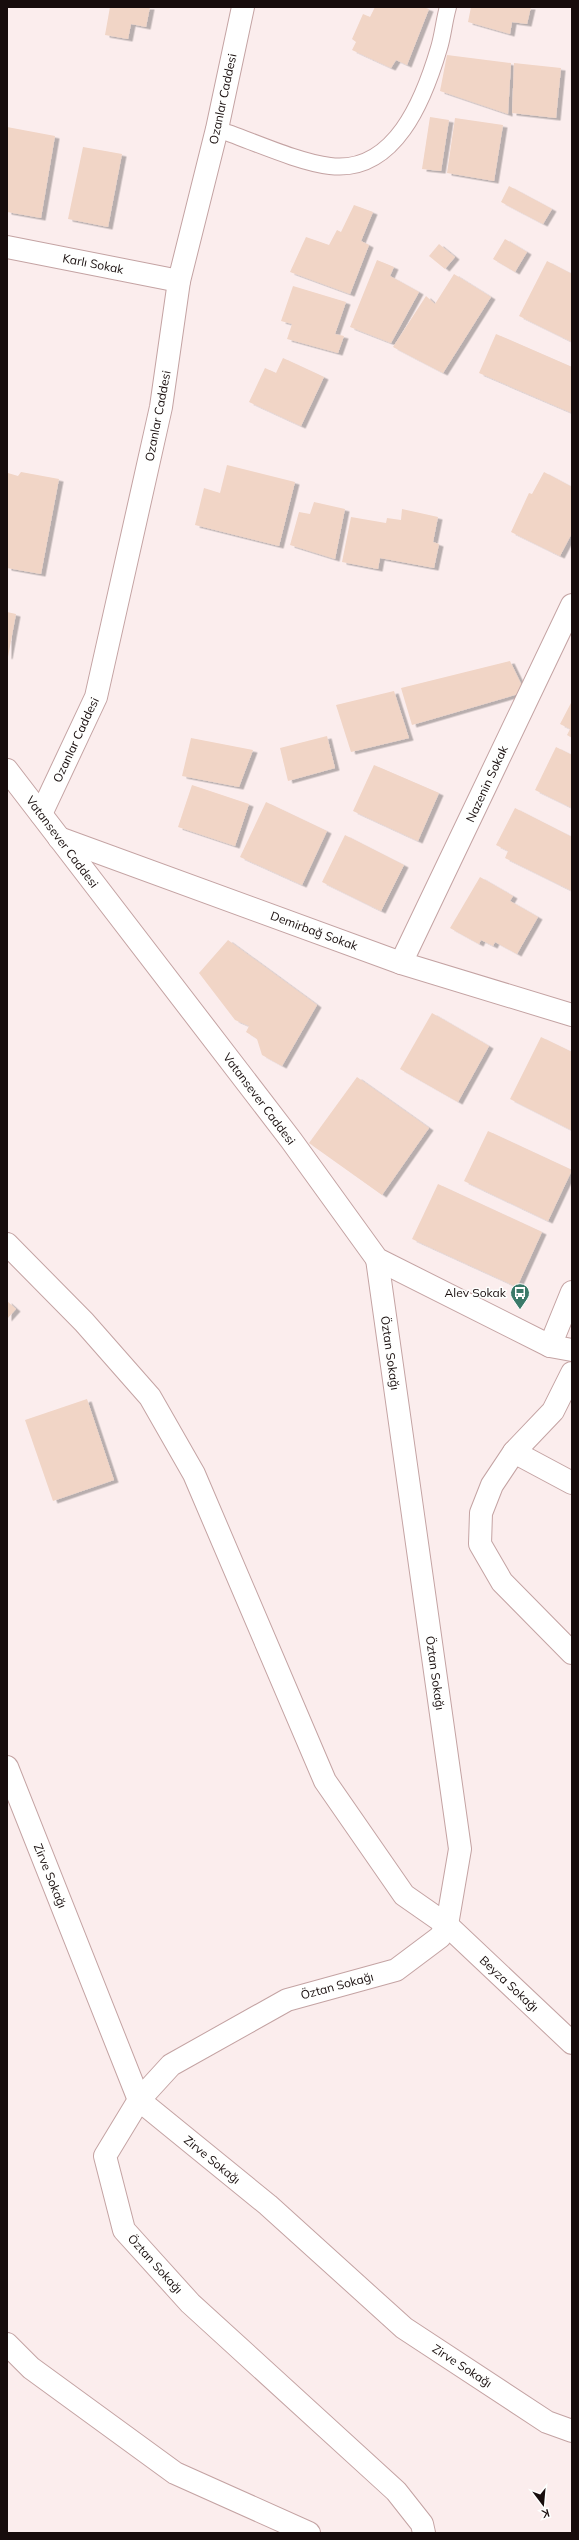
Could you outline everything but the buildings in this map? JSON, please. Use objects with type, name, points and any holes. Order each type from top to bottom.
[{"type":"street","name":"Ozanlar Caddesi","points":[[41,814],[96,697],[161,407],[178,281],[218,129],[243,7]]},
{"type":"street","name":"Karlı Sokak","points":[[7,246],[178,281]]},
{"type":"street","name":"Nazenin Sokak","points":[[401,963],[572,604]]},
{"type":"street","name":"Vatansever Caddesi","points":[[7,770],[291,1140],[377,1259],[550,1346],[572,1350]]},
{"type":"street","name":"Demirbağ Sokak","points":[[59,838],[401,963],[572,1015]]},
{"type":"street","name":"Beyza Sokağı","points":[[7,1244],[84,1322],[150,1397],[194,1474],[324,1781],[404,1895],[447,1925],[572,2043]]},
{"type":"street","name":"Öztan Sokağı","points":[[377,1259],[460,1849],[447,1925],[440,1936],[396,1970],[287,2000],[171,2065],[139,2100],[105,2156],[124,2230],[190,2303],[396,2491],[422,2524],[424,2533]]},
{"type":"street","points":[[550,1346],[572,1292]]},
{"type":"street","points":[[572,1373],[553,1411],[514,1452],[492,1485],[481,1513],[480,1544],[502,1582],[572,1653]]},
{"type":"street","points":[[514,1452],[572,1483]]},
{"type":"street","name":"Zirve Sokağı","points":[[7,1767],[139,2100],[268,2205],[404,2328],[547,2422],[572,2431]]},
{"type":"street","points":[[7,2344],[31,2368],[175,2473],[309,2533]]},
{"type":"lane","points":[[218,129],[317,164],[345,166],[373,158],[396,140],[414,111],[429,80],[448,7]]},
{"type":"place","name":"Alev Sokak","points":[[520,1310]]}]
